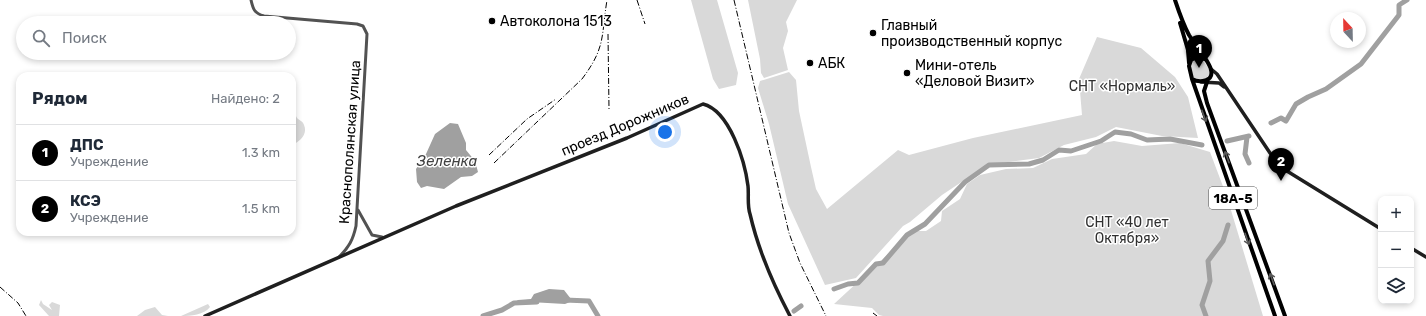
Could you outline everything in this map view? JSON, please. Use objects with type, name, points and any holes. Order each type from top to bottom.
[{"type":"highway","name":"18А-5","points":[[1174,1],[1188,50],[1192,79],[1275,316]]},
{"type":"highway","name":"18А-5","points":[[1174,1],[1183,23],[1211,69],[1204,91],[1207,103],[1285,316]]},
{"type":"highway","points":[[1189,63],[1192,58],[1196,57],[1205,59]]},
{"type":"highway","points":[[1192,79],[1201,82],[1207,81]]},
{"type":"main road","points":[[1211,69],[1227,89],[1270,153],[1282,168],[1378,227]]},
{"type":"main road","points":[[1207,81],[1218,84],[1227,89]]},
{"type":"main road","name":"проезд Дорожников","points":[[338,257],[456,206],[627,138],[703,104],[714,108],[719,113],[730,128],[736,142],[748,186],[749,212],[770,275],[790,316]]},
{"type":"main road","points":[[1414,250],[1426,258]]},
{"type":"main road","name":"Краснополянская улица","points":[[205,316],[338,257]]},
{"type":"street","name":"Краснополянская улица","points":[[251,0],[253,9],[257,14],[264,16]]},
{"type":"street","name":"Краснополянская улица","points":[[296,19],[357,24],[366,30],[367,44],[357,208],[353,238],[348,248],[338,257]]},
{"type":"street","points":[[357,208],[372,235],[386,237]]},
{"type":"green space","points":[[691,0],[717,0],[738,73],[736,85],[719,89],[713,79]]},
{"type":"green space","points":[[748,0],[797,0],[786,22],[788,31],[783,48],[788,70],[764,78],[761,73],[760,59]]},
{"type":"green space","name":"СНТ «Нормаль»","points":[[1097,37],[1141,48],[1175,77],[1188,97],[1198,138],[1162,136],[1116,127],[1096,137],[1064,145],[1039,158],[987,165],[942,195],[910,222],[903,226],[856,278],[825,285],[788,204],[769,124],[758,88],[760,81],[789,72],[796,80],[799,111],[816,189],[827,209],[898,150],[909,155],[973,138],[1082,115],[1079,79]]},
{"type":"green space","points":[[1195,57],[1208,66],[1209,75],[1205,79],[1197,80],[1193,77],[1191,72],[1192,60]]},
{"type":"green space","points":[[296,117],[303,123],[305,128],[304,134],[296,143]]},
{"type":"green space","name":"СНТ «40 лет Октября»","points":[[1114,141],[1142,146],[1180,143],[1210,152],[1227,197],[1263,316],[883,316],[879,315],[872,308],[834,304],[913,231],[926,231],[941,221],[942,211],[960,199],[967,184],[980,175],[1006,169],[1033,168],[1052,159],[1086,154],[1097,144]]},
{"type":"green space","points":[[41,300],[43,304],[52,310],[49,305],[52,302],[60,305],[59,316],[49,316],[39,305]]},
{"type":"green space","points":[[208,304],[210,307],[204,312],[181,316]]},
{"type":"green space","points":[[155,307],[162,315],[168,316],[137,316],[145,310]]},
{"type":"water","name":"Зеленка","points":[[450,123],[458,124],[466,143],[466,150],[475,161],[478,172],[472,176],[461,177],[444,189],[427,186],[421,188],[417,182],[416,169],[426,154],[435,134]]},
{"type":"water","points":[[549,289],[564,290],[571,299],[570,302],[565,304],[530,302],[514,303],[518,300],[531,299],[534,294]]},
{"type":"waterway","points":[[1271,123],[1281,118],[1286,121],[1296,104],[1326,89],[1361,64],[1399,15],[1399,5],[1407,0]]},
{"type":"waterway","points":[[834,289],[848,284],[858,283],[876,264],[883,263],[907,235],[925,224],[965,182],[989,165],[1029,164],[1043,160],[1059,150],[1071,151],[1101,141],[1115,132],[1131,134],[1147,140],[1170,139],[1202,145]]},
{"type":"waterway","points":[[1227,141],[1249,136]]},
{"type":"waterway","points":[[1247,137],[1245,154],[1249,163]]},
{"type":"waterway","points":[[1206,316],[1202,305],[1210,281],[1208,261],[1223,241],[1228,225]]},
{"type":"waterway","points":[[565,300],[589,301],[598,316]]},
{"type":"waterway","points":[[483,316],[502,310],[514,303],[537,302]]},
{"type":"waterway","points":[[794,311],[801,306]]},
{"type":"railway","points":[[494,163],[582,79],[590,68],[599,50],[603,33],[607,0]]},
{"type":"railway","points":[[637,0],[645,24]]},
{"type":"railway","points":[[734,0],[789,233],[800,263],[826,316]]},
{"type":"railway","points":[[608,34],[609,109]]},
{"type":"railway","points":[[489,155],[527,119],[556,99]]},
{"type":"railway","points":[[0,287],[18,303],[26,316]]},
{"type":"railway","points":[[873,313],[877,316]]},
{"type":"place","name":"Автоколона 1513","points":[[492,21]]},
{"type":"place","name":"Главный производственный корпус","points":[[873,33]]},
{"type":"place","name":"АБК","points":[[810,63]]},
{"type":"place","name":"ДПС","points":[[1199,68]]},
{"type":"place","name":"Мини-отель «Деловой Визит»","points":[[907,73]]},
{"type":"place","name":"КСЭ","points":[[1281,181]]}]
